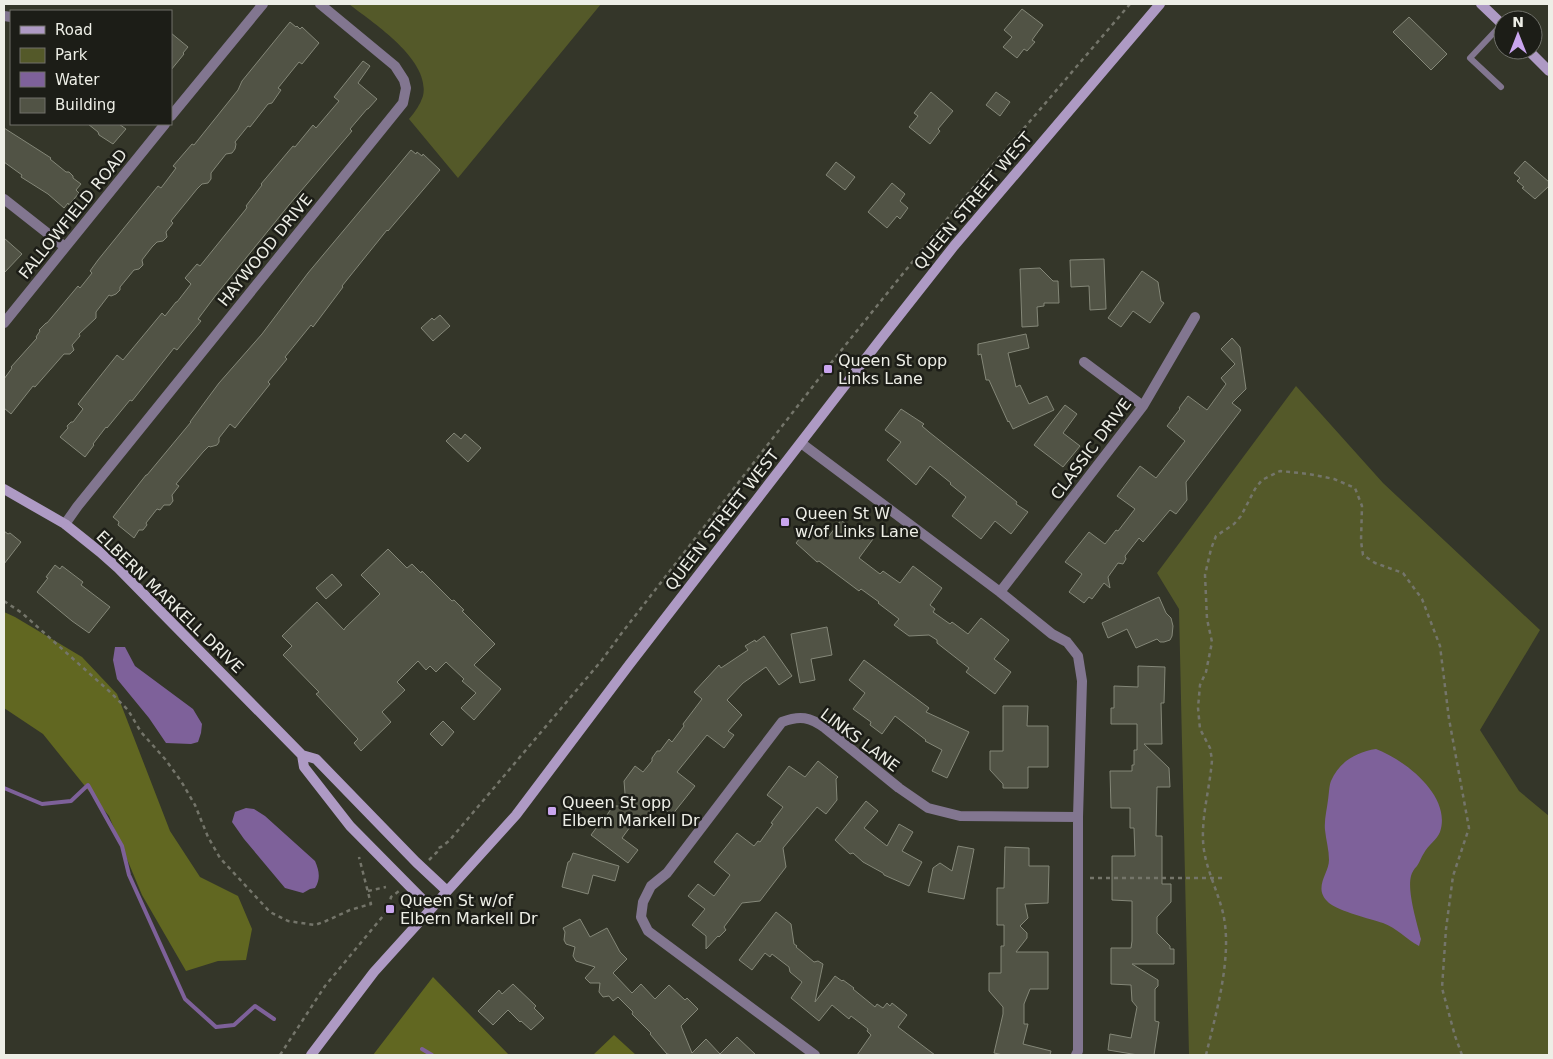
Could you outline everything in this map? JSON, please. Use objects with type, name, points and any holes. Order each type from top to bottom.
[{"type":"main road","name":"QUEEN STREET WEST","points":[[311,1055],[374,972],[516,815],[629,665],[954,246],[1160,4]]},
{"type":"main road","points":[[1481,4],[1493,16]]},
{"type":"main road","points":[[1539,60],[1549,69]]},
{"type":"main road","name":"ELBERN MARKELL DRIVE","points":[[4,490],[65,524],[118,568],[302,755],[316,760],[447,891]]},
{"type":"main road","name":"ELBERN MARKELL DRIVE","points":[[302,755],[304,767],[350,826],[432,908]]},
{"type":"street","points":[[172,115],[263,4]]},
{"type":"street","name":"HAYWOOD DRIVE","points":[[65,524],[77,506],[403,103],[406,88],[404,80],[395,66],[320,4]]},
{"type":"street","name":"FALLOWFIELD ROAD","points":[[4,323],[164,125]]},
{"type":"street","points":[[4,199],[65,247]]},
{"type":"street","name":"CLASSIC DRIVE","points":[[1000,592],[1143,406],[1195,316]]},
{"type":"street","points":[[1084,362],[1143,406]]},
{"type":"street","points":[[801,443],[1000,592],[1052,634],[1067,642],[1078,656],[1082,680],[1078,817],[1078,1051],[1076,1055]]},
{"type":"street","name":"LINKS LANE","points":[[815,1055],[648,931],[641,917],[643,902],[651,886],[667,873],[782,722],[794,718],[812,719],[899,788],[928,808],[960,816],[1078,817]]},
{"type":"lane","points":[[1493,34],[1470,58],[1501,87]]},
{"type":"path","points":[[437,852],[438,848],[441,848],[448,841],[602,660],[893,286],[955,209],[1130,4]]},
{"type":"path","points":[[1206,1055],[1221,996],[1225,929],[1223,913],[1204,852],[1203,837],[1212,767],[1212,753],[1200,729],[1198,708],[1200,685],[1207,668],[1212,642],[1207,619],[1204,588],[1205,576],[1216,536],[1234,524],[1241,516],[1255,489],[1262,480],[1280,471],[1334,479],[1355,488],[1362,506],[1360,541],[1363,555],[1375,563],[1403,574],[1422,599],[1440,646],[1449,719],[1469,828],[1453,876],[1446,929],[1442,988],[1462,1055]]},
{"type":"path","points":[[4,601],[22,613],[128,710],[141,732],[181,780],[220,858],[270,912],[288,921],[315,925],[350,910],[371,904],[359,857]]},
{"type":"path","points":[[1078,878],[1223,878]]},
{"type":"path","points":[[368,891],[386,887]]},
{"type":"path","points":[[280,1055],[331,978],[388,910],[391,897],[395,895]]},
{"type":"green space","points":[[349,4],[601,4],[458,178],[409,119],[423,96],[423,82],[418,69],[398,44]]},
{"type":"green space","points":[[1296,386],[1383,483],[1540,630],[1480,730],[1519,791],[1549,816],[1549,1055],[1189,1055],[1179,609],[1157,573]]},
{"type":"green space","points":[[4,612],[82,657],[117,694],[170,831],[200,877],[238,896],[252,929],[246,960],[218,961],[186,971],[142,895],[109,816],[43,734],[4,708]]},
{"type":"green space","points":[[433,977],[509,1055],[373,1055]]},
{"type":"green space","points":[[614,1035],[636,1055],[593,1055]]},
{"type":"water","points":[[115,647],[125,647],[135,666],[193,709],[202,724],[198,742],[191,744],[166,743],[149,718],[117,679],[113,660]]},
{"type":"water","points":[[1376,749],[1388,754],[1412,771],[1433,793],[1439,805],[1442,819],[1440,832],[1413,871],[1410,882],[1411,898],[1421,939],[1419,946],[1388,925],[1334,906],[1329,903],[1322,892],[1329,860],[1325,834],[1325,818],[1331,781],[1343,763],[1355,755]]},
{"type":"water","points":[[246,808],[254,809],[265,816],[315,861],[319,874],[315,888],[303,893],[285,888],[232,822],[235,812]]},
{"type":"building","points":[[1022,9],[1043,25],[1032,40],[1035,42],[1027,51],[1024,49],[1017,58],[1003,47],[1012,37],[1004,30]]},
{"type":"building","points":[[1409,17],[1447,54],[1431,70],[1393,32]]},
{"type":"building","points":[[290,22],[300,29],[302,27],[319,43],[302,64],[299,62],[278,88],[281,90],[272,103],[268,104],[235,142],[235,149],[232,153],[226,154],[211,173],[211,179],[208,183],[202,184],[197,189],[171,221],[173,223],[166,232],[167,237],[152,247],[142,260],[143,265],[139,269],[134,270],[116,294],[109,295],[96,312],[96,318],[79,334],[80,336],[72,345],[74,350],[70,354],[64,354],[35,387],[33,386],[11,414],[4,408],[4,379],[11,367],[37,338],[39,330],[78,286],[80,288],[92,273],[90,271],[98,260],[158,186],[161,188],[176,168],[173,166],[192,144],[194,145],[238,90],[242,81]]},
{"type":"building","points":[[172,34],[188,47],[172,69]]},
{"type":"building","points":[[363,61],[370,66],[358,83],[377,99],[350,129],[352,131],[216,295],[198,319],[201,321],[177,350],[174,348],[132,401],[130,400],[106,427],[85,457],[60,437],[68,428],[67,426],[73,422],[83,409],[78,404],[117,355],[123,360],[162,313],[165,316],[177,302],[191,284],[185,278],[197,264],[200,266],[246,209],[246,206],[261,184],[293,146],[295,147],[313,125],[316,128],[339,101],[334,97]]},
{"type":"building","points":[[931,92],[953,111],[938,129],[940,131],[930,144],[909,127],[918,116],[914,113]]},
{"type":"building","points":[[996,92],[1010,102],[1000,116],[986,105]]},
{"type":"building","points":[[89,125],[120,125],[126,129],[113,144],[99,135]]},
{"type":"building","points":[[4,128],[51,158],[81,184],[76,190],[79,193],[69,205],[68,203],[64,208],[48,194],[21,177],[22,175],[4,162]]},
{"type":"building","points":[[411,150],[422,156],[423,154],[440,170],[387,230],[342,286],[313,327],[311,325],[285,357],[287,359],[268,382],[270,384],[235,428],[230,424],[219,438],[217,445],[209,446],[203,452],[176,484],[179,486],[172,495],[173,501],[170,505],[164,505],[160,510],[157,509],[146,523],[147,525],[143,530],[139,530],[134,538],[118,525],[119,522],[113,517],[191,422],[219,383],[262,334],[308,273]]},
{"type":"building","points":[[1525,161],[1549,182],[1549,186],[1535,199],[1522,188],[1524,187],[1517,181],[1520,178],[1514,173]]},
{"type":"building","points":[[836,162],[855,177],[845,190],[826,175]]},
{"type":"building","points":[[892,183],[905,194],[900,201],[908,208],[900,219],[897,216],[887,228],[868,212]]},
{"type":"building","points":[[4,238],[22,254],[4,273]]},
{"type":"building","points":[[1104,259],[1106,309],[1090,310],[1089,286],[1071,287],[1070,260]]},
{"type":"building","points":[[1040,268],[1053,281],[1058,281],[1059,303],[1044,303],[1044,306],[1037,307],[1038,326],[1022,327],[1020,269]]},
{"type":"building","points":[[1142,271],[1158,282],[1161,301],[1164,303],[1150,323],[1133,311],[1121,327],[1108,318]]},
{"type":"building","points":[[440,315],[450,326],[433,341],[421,328],[432,318],[434,320]]},
{"type":"building","points":[[1026,334],[1029,348],[1008,353],[1016,387],[1020,385],[1029,404],[1047,396],[1054,410],[1013,429],[989,380],[986,380],[981,354],[978,355],[978,344]]},
{"type":"building","points":[[1232,338],[1240,347],[1246,389],[1232,403],[1241,410],[1186,482],[1187,500],[1176,514],[1170,510],[1143,542],[1139,538],[1125,556],[1126,559],[1123,564],[1118,563],[1108,577],[1110,588],[1104,583],[1092,599],[1089,597],[1084,603],[1069,592],[1082,574],[1065,562],[1089,532],[1105,544],[1135,509],[1117,496],[1140,466],[1156,478],[1185,441],[1167,426],[1188,396],[1207,410],[1226,384],[1221,378],[1235,364],[1221,349]]},
{"type":"building","points":[[1065,405],[1077,414],[1063,433],[1080,446],[1063,467],[1034,445]]},
{"type":"building","points":[[901,409],[924,424],[922,426],[929,432],[1028,512],[1011,534],[995,521],[981,539],[952,516],[966,497],[951,483],[930,466],[916,485],[887,460],[901,442],[885,430]]},
{"type":"building","points":[[454,433],[461,439],[465,434],[481,448],[468,462],[446,441]]},
{"type":"building","points":[[841,520],[858,534],[861,529],[873,539],[859,558],[880,574],[883,571],[900,583],[913,566],[942,588],[930,605],[935,609],[933,612],[950,624],[952,622],[968,634],[981,618],[1009,640],[994,659],[1011,672],[995,694],[966,672],[969,668],[937,643],[937,640],[929,635],[909,636],[894,625],[899,619],[879,602],[861,589],[859,591],[819,561],[817,562],[796,543],[812,523],[829,536]]},
{"type":"building","points":[[4,531],[8,534],[10,533],[21,542],[4,564]]},
{"type":"building","points":[[388,549],[407,568],[412,564],[421,573],[422,571],[452,601],[454,600],[464,610],[462,611],[495,644],[474,665],[501,689],[474,720],[461,708],[476,693],[462,681],[464,679],[446,662],[436,672],[430,666],[426,670],[418,661],[397,682],[405,690],[382,712],[391,722],[361,751],[354,743],[358,739],[316,694],[319,692],[283,655],[292,646],[282,636],[317,602],[344,630],[380,594],[361,575]]},
{"type":"building","points":[[55,565],[60,569],[62,566],[83,582],[81,585],[110,607],[89,633],[37,592]]},
{"type":"building","points":[[332,574],[342,585],[326,599],[316,588]]},
{"type":"building","points":[[1159,597],[1166,613],[1171,618],[1173,626],[1170,640],[1160,642],[1157,639],[1136,648],[1127,629],[1108,638],[1102,623]]},
{"type":"building","points":[[827,627],[832,655],[811,659],[815,680],[800,683],[791,634]]},
{"type":"building","points":[[764,636],[792,676],[779,685],[766,667],[743,683],[727,700],[742,715],[728,731],[734,735],[724,748],[707,735],[677,772],[695,786],[672,815],[657,803],[643,820],[638,816],[622,838],[638,850],[628,863],[591,835],[613,806],[626,806],[624,781],[635,766],[643,772],[657,751],[660,751],[669,739],[672,742],[684,726],[683,724],[702,699],[694,692],[719,665],[721,668],[748,650],[745,646],[755,640],[756,642]]},
{"type":"building","points":[[864,660],[929,708],[926,712],[969,732],[947,778],[932,771],[942,750],[925,741],[895,716],[882,734],[870,725],[871,722],[853,709],[865,693],[849,680]]},
{"type":"building","points":[[1138,666],[1165,667],[1164,703],[1161,703],[1162,744],[1144,744],[1169,768],[1170,787],[1157,787],[1156,836],[1162,836],[1162,884],[1171,884],[1171,902],[1157,917],[1157,933],[1170,946],[1170,949],[1174,949],[1174,964],[1132,964],[1158,980],[1158,986],[1155,989],[1155,1021],[1159,1022],[1154,1055],[1138,1055],[1108,1050],[1110,1034],[1131,1038],[1137,1007],[1132,1001],[1131,985],[1111,984],[1111,948],[1131,948],[1132,941],[1132,901],[1112,900],[1112,856],[1135,856],[1134,828],[1130,828],[1130,808],[1111,808],[1110,771],[1132,771],[1132,765],[1134,765],[1134,750],[1137,750],[1137,724],[1111,724],[1111,708],[1114,708],[1114,686],[1138,687]]},
{"type":"building","points":[[1003,706],[1028,706],[1027,726],[1048,726],[1048,767],[1028,767],[1028,788],[1003,788],[1003,784],[990,770],[990,751],[1003,751]]},
{"type":"building","points":[[443,721],[454,732],[442,746],[430,734]]},
{"type":"building","points":[[818,761],[838,777],[836,779],[837,800],[826,814],[817,807],[783,848],[786,867],[760,901],[742,903],[724,927],[726,930],[706,949],[706,936],[692,925],[705,909],[688,896],[698,884],[714,896],[730,875],[714,862],[737,833],[754,846],[758,841],[760,842],[783,807],[767,795],[789,766],[805,777]]},
{"type":"building","points":[[866,801],[878,811],[864,828],[887,846],[899,824],[913,832],[902,851],[922,862],[909,886],[884,875],[863,862],[853,853],[850,854],[835,840]]},
{"type":"building","points":[[958,846],[974,849],[964,899],[928,892],[933,868],[940,863],[952,871]]},
{"type":"building","points":[[1005,847],[1029,848],[1029,866],[1049,866],[1048,903],[1025,904],[1028,918],[1020,926],[1027,933],[1027,938],[1016,952],[1048,952],[1048,989],[1030,989],[1024,1004],[1024,1024],[1028,1024],[1023,1044],[1051,1051],[1050,1055],[1003,1055],[994,1053],[1003,1007],[989,991],[989,973],[1001,973],[1001,946],[1004,946],[1004,925],[997,925],[997,888],[1004,888]]},
{"type":"building","points":[[573,853],[619,866],[615,881],[593,875],[588,894],[562,887],[568,862]]},
{"type":"building","points":[[776,912],[791,924],[796,947],[814,962],[818,961],[823,964],[815,1002],[835,976],[854,988],[875,1007],[877,1004],[883,1008],[887,1003],[890,1006],[892,1003],[907,1015],[898,1027],[935,1055],[857,1055],[871,1035],[867,1031],[868,1029],[851,1016],[849,1019],[832,1005],[819,1021],[791,998],[802,982],[790,972],[789,967],[772,954],[770,957],[765,953],[752,970],[739,960]]},
{"type":"building","points":[[580,919],[590,937],[607,928],[620,952],[627,959],[613,973],[632,993],[641,984],[655,999],[669,985],[698,1009],[681,1026],[692,1053],[706,1039],[720,1054],[737,1037],[756,1055],[667,1054],[651,1033],[632,1014],[633,1012],[618,997],[613,1001],[609,996],[603,997],[599,992],[600,983],[590,983],[585,978],[595,967],[576,961],[573,956],[575,947],[566,944],[564,940],[565,932],[563,928]]},
{"type":"building","points":[[513,984],[536,1006],[534,1008],[544,1018],[531,1030],[508,1010],[493,1025],[478,1011],[499,990],[502,994]]},
{"type":"waterway","points":[[4,788],[42,804],[71,801],[88,785],[122,846],[129,875],[185,999],[216,1027],[234,1025],[255,1006],[274,1019]]},
{"type":"waterway","points":[[422,1049],[432,1055]]},
{"type":"place","name":"Queen St opp Links Lane","points":[[828,369]]},
{"type":"place","name":"Queen St W w/of Links Lane","points":[[785,522]]},
{"type":"place","name":"Queen St opp Elbern Markell Dr","points":[[552,811]]},
{"type":"place","name":"Queen St w/of Elbern Markell Dr","points":[[390,909]]}]
